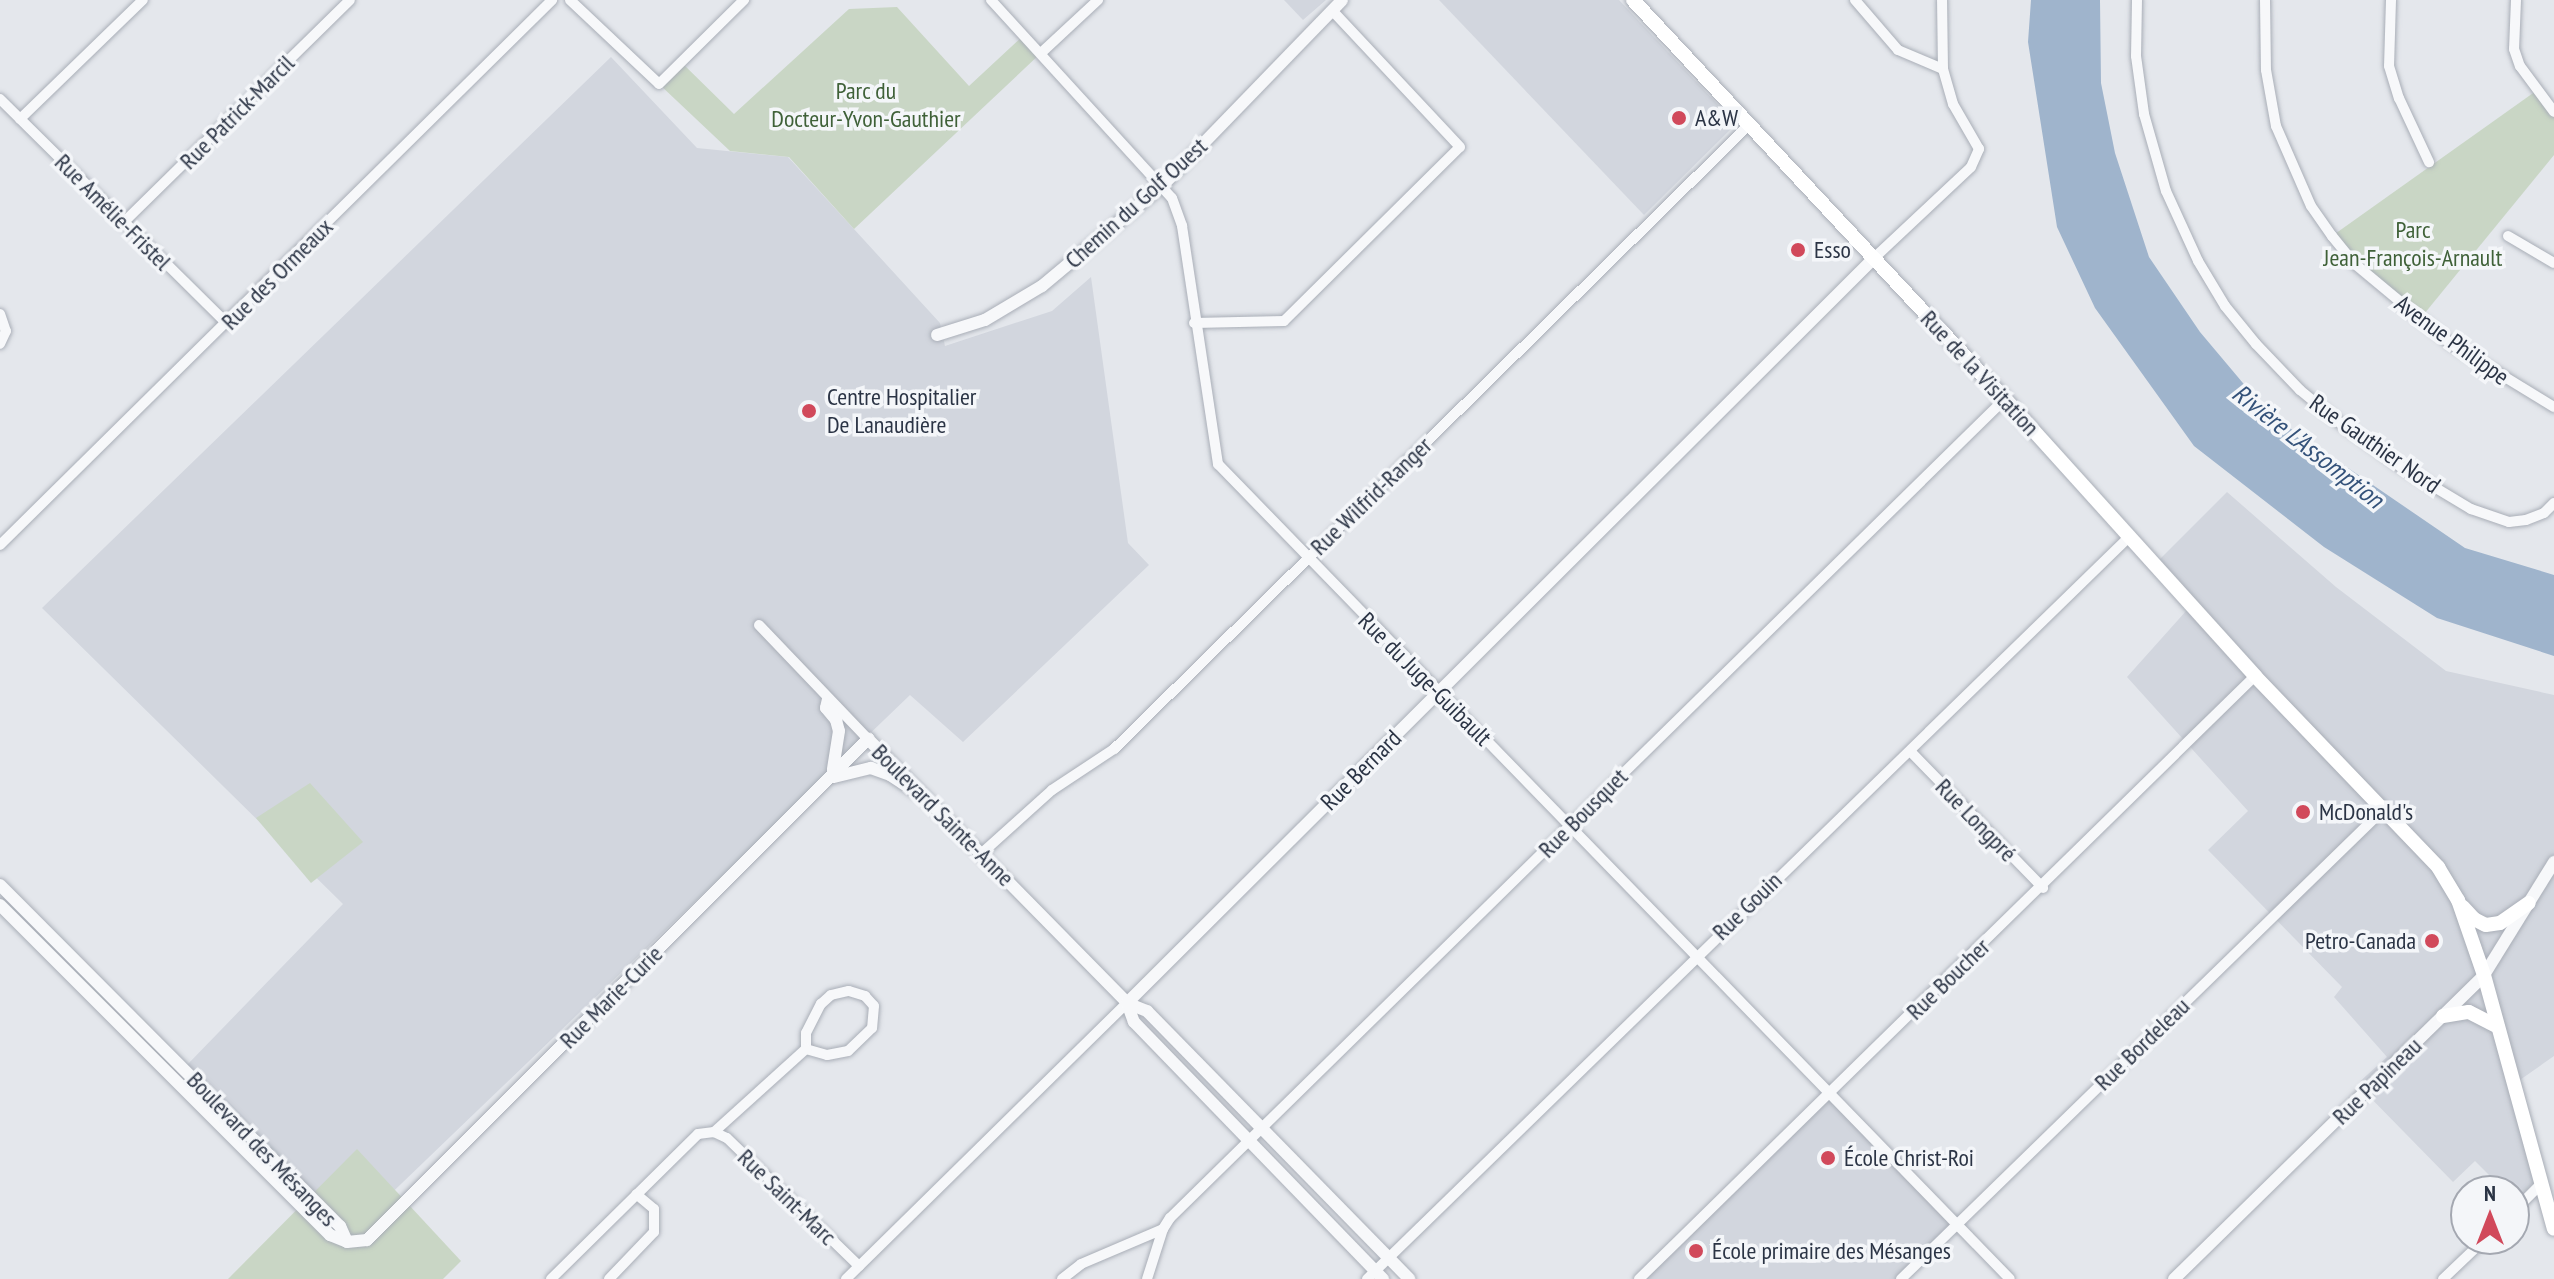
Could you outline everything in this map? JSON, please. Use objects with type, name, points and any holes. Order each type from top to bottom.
[{"type":"main road","name":"Rue de la Visitation","points":[[1633,0],[2005,399],[2255,676],[2438,867],[2458,900]]},
{"type":"main road","points":[[2458,900],[2474,919],[2486,925],[2500,923],[2529,903]]},
{"type":"main road","points":[[2458,900],[2484,975],[2495,1025],[2554,1229]]},
{"type":"main road","points":[[2443,1016],[2469,1012],[2495,1025]]},
{"type":"street","points":[[20,119],[143,0]]},
{"type":"street","name":"Rue Patrick-Marcil","points":[[123,223],[350,0]]},
{"type":"street","name":"Rue des Ormeaux","points":[[0,545],[552,0]]},
{"type":"street","points":[[570,0],[659,84],[744,0]]},
{"type":"street","name":"Rue du Juge-Guibault","points":[[991,0],[1163,185],[1182,226],[1194,323],[1218,464],[2010,1279]]},
{"type":"street","points":[[1041,53],[1098,0]]},
{"type":"street","name":"Chemin du Golf Ouest","points":[[937,335],[985,320],[1033,292],[1163,185],[1342,0]]},
{"type":"street","points":[[1855,0],[1898,50],[1943,69]]},
{"type":"street","points":[[1873,259],[1971,167],[1979,149],[1953,104],[1943,69],[1942,0]]},
{"type":"street","name":"Rue Gauthier Nord","points":[[2137,0],[2140,85],[2158,165],[2183,231],[2225,306],[2300,390],[2401,467],[2471,509],[2496,520],[2526,520],[2544,513],[2554,503]]},
{"type":"street","name":"Avenue Philippe","points":[[2265,0],[2266,70],[2276,126],[2311,206],[2332,236],[2355,264],[2451,344],[2514,386],[2554,407]]},
{"type":"street","points":[[2391,0],[2389,66],[2399,98],[2429,162]]},
{"type":"street","points":[[2516,0],[2514,49],[2520,66],[2553,110]]},
{"type":"street","points":[[1194,323],[1284,321],[1460,147],[1332,10]]},
{"type":"street","name":"Rue Amélie-Fristel","points":[[0,99],[227,324]]},
{"type":"street","name":"Rue Wilfrid-Ranger","points":[[982,853],[1052,790],[1114,749],[1749,125]]},
{"type":"street","points":[[2508,236],[2554,263]]},
{"type":"street","name":"Rue Bernard","points":[[846,1279],[1873,259]]},
{"type":"street","points":[[0,314],[6,331],[0,344]]},
{"type":"street","name":"Rue Bousquet","points":[[1062,1279],[1081,1264],[1163,1229],[1569,825],[2005,399]]},
{"type":"street","name":"Rue Gouin","points":[[1375,1276],[1389,1258],[1695,956],[2130,536]]},
{"type":"street","name":"Boulevard Sainte-Anne","points":[[759,625],[1127,1003],[1134,1022],[1251,1141],[1375,1276]]},
{"type":"street","name":"Rue Boucher","points":[[1639,1279],[2043,888],[2255,676]]},
{"type":"street","points":[[828,699],[826,708],[836,720],[839,746],[837,763],[828,780]]},
{"type":"street","name":"Rue Marie-Curie","points":[[347,1242],[367,1240],[868,739]]},
{"type":"street","name":"Rue Longpré","points":[[1910,751],[2043,888]]},
{"type":"street","points":[[816,792],[849,771],[871,768],[890,775],[928,799]]},
{"type":"street","name":"Rue Bordeleau","points":[[1901,1279],[2384,809]]},
{"type":"street","name":"Rue Papineau","points":[[2174,1279],[2484,975],[2554,862]]},
{"type":"street","name":"Boulevard des Mésanges","points":[[0,885],[340,1226],[347,1242]]},
{"type":"street","name":"Boulevard des Mésanges","points":[[0,905],[330,1235],[347,1242]]},
{"type":"street","points":[[551,1279],[698,1134],[714,1132],[806,1049],[806,1033],[812,1019],[831,995],[849,991],[865,996],[874,1006],[872,1028],[848,1051],[827,1055],[806,1049]]},
{"type":"street","name":"Boulevard Sainte-Anne","points":[[1127,1003],[1147,1011],[1409,1279]]},
{"type":"street","name":"Rue Saint-Marc","points":[[714,1132],[727,1138],[859,1266]]},
{"type":"street","points":[[2530,1195],[2541,1184]]},
{"type":"street","points":[[609,1279],[654,1232],[654,1209],[636,1194]]},
{"type":"street","name":"Rue Bousquet","points":[[1147,1279],[1163,1229]]},
{"type":"street","points":[[2443,1279],[2468,1255]]},
{"type":"shaded area","points":[[1284,0],[1326,0],[1303,20]]},
{"type":"shaded area","points":[[1439,0],[1619,0],[1736,124],[1644,215]]},
{"type":"shaded area","points":[[611,57],[697,148],[788,157],[940,323],[945,346],[1052,311],[1091,277],[1128,543],[1149,565],[963,742],[910,695],[350,1233],[187,1065],[343,904],[42,608]]},
{"type":"shaded area","points":[[2227,492],[2336,587],[2446,671],[2554,695],[2554,1056],[2517,1082],[2535,1181],[2530,1187],[2530,1175],[2489,1175],[2475,1161],[2460,1175],[2450,1175],[2450,1179],[2357,1084],[2387,1057],[2334,997],[2342,987],[2208,850],[2248,811],[2127,677],[2195,601],[2159,560]]},
{"type":"shaded area","name":"École Christ-Roi","points":[[1830,1093],[1957,1224],[1901,1279],[1639,1279]]},
{"type":"green space","name":"Parc du Docteur-Yvon-Gauthier","points":[[897,7],[969,86],[1024,35],[1041,53],[854,229],[789,157],[730,151],[659,84],[681,62],[734,114],[849,9]]},
{"type":"green space","name":"Parc Jean-François-Arnault","points":[[2536,91],[2554,112],[2554,155],[2420,319],[2332,236]]},
{"type":"green space","points":[[310,783],[363,842],[311,883],[256,818]]},
{"type":"green space","points":[[357,1149],[461,1261],[443,1279],[228,1279]]},
{"type":"water","name":"Rivière L'Assomption","points":[[2031,0],[2100,0],[2101,83],[2115,153],[2149,257],[2200,332],[2269,414],[2465,548],[2554,575],[2554,656],[2437,618],[2324,547],[2194,446],[2095,308],[2057,227],[2028,42]]},
{"type":"place","name":"A&W","points":[[1679,118]]},
{"type":"place","name":"Esso","points":[[1798,250]]},
{"type":"place","name":"Centre Hospitalier De Lanaudière","points":[[809,411]]},
{"type":"place","name":"McDonald's","points":[[2303,812]]},
{"type":"place","name":"Petro-Canada","points":[[2432,941]]},
{"type":"place","name":"École Christ-Roi","points":[[1828,1158]]},
{"type":"place","name":"École primaire des Mésanges","points":[[1696,1251]]}]
